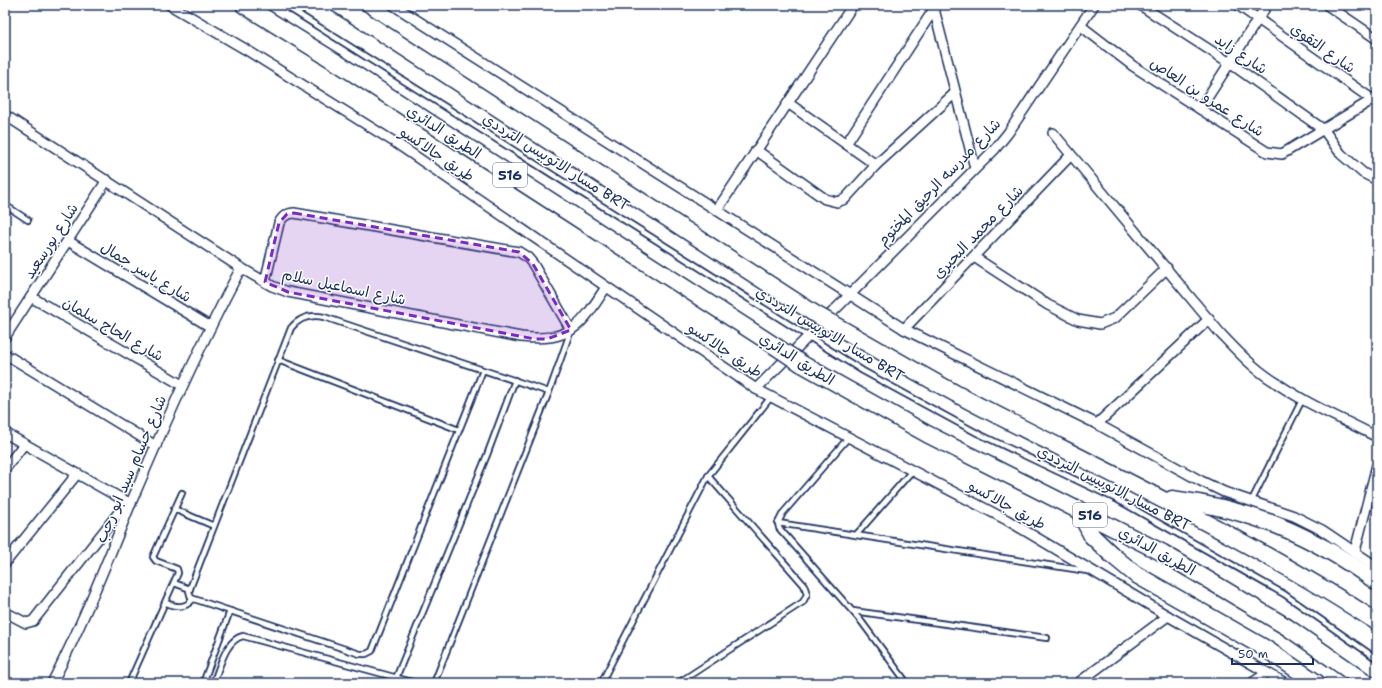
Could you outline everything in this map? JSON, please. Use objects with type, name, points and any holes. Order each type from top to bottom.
[{"type":"highway","name":"الطريق الدائري","points":[[244,5],[339,64],[802,364],[927,434],[1163,553],[1246,602],[1368,683]]},
{"type":"highway","points":[[339,5],[815,314],[985,409],[1160,497],[1262,552],[1377,622]]},
{"type":"highway","points":[[1160,497],[1201,502],[1277,524],[1320,545],[1377,582]]},
{"type":"highway","points":[[1078,509],[1092,536],[1112,556],[1135,574],[1263,647],[1317,683]]},
{"type":"street","name":"طريق جالاكسو","points":[[170,5],[245,49],[396,143],[756,388],[848,438],[1007,520],[1168,616],[1285,683]]},
{"type":"street","points":[[393,5],[904,329],[1097,424],[1195,478],[1251,502],[1308,523],[1355,551],[1377,567]]},
{"type":"street","points":[[717,210],[853,5]]},
{"type":"street","name":"شارع مدرسه الرحيق المختوم","points":[[756,388],[1008,133],[1094,5]]},
{"type":"street","name":"شارع زايد","points":[[1140,5],[1230,63],[1324,130],[1341,154],[1364,173],[1377,180]]},
{"type":"street","name":"شارع التقوي","points":[[1238,5],[1375,98]]},
{"type":"street","points":[[1200,109],[1267,5]]},
{"type":"street","points":[[1327,5],[1377,39]]},
{"type":"street","points":[[846,144],[933,7]]},
{"type":"street","points":[[933,7],[974,168]]},
{"type":"street","name":"شارع عمرو بن العاص","points":[[1081,26],[1133,66],[1267,152],[1274,154],[1282,154],[1375,98]]},
{"type":"street","points":[[756,150],[825,199],[837,202],[845,199],[876,165],[955,93]]},
{"type":"street","points":[[788,103],[876,165]]},
{"type":"street","name":"شارع اسماعيل سلام","points":[[5,115],[241,268],[265,282],[288,292],[521,337],[548,339],[571,330],[587,318],[606,287]]},
{"type":"street","points":[[1053,133],[1233,347],[1260,372],[1275,382],[1377,437]]},
{"type":"street","name":"شارع محمد البحيرى","points":[[904,329],[1071,155]]},
{"type":"street","name":"شارع بورسعيد","points":[[5,337],[107,180]]},
{"type":"street","points":[[265,282],[279,223],[287,214],[294,213],[519,252],[527,257],[533,264],[571,330]]},
{"type":"street","name":"شارع ياسر جمال","points":[[68,241],[209,326]]},
{"type":"street","points":[[974,257],[1048,305],[1078,320],[1100,324],[1115,318],[1167,268]]},
{"type":"street","name":"شارع حسام سيد ابو رجب","points":[[52,683],[79,629],[129,503],[156,446],[182,385],[209,326],[241,268]]},
{"type":"street","name":"شارع الحاج سلمان","points":[[31,297],[182,385]]},
{"type":"street","points":[[1097,424],[1209,319]]},
{"type":"street","points":[[5,354],[156,446]]},
{"type":"street","points":[[5,433],[129,503],[33,621],[26,623],[5,612]]},
{"type":"street","points":[[5,469],[24,444]]},
{"type":"street","points":[[1355,551],[1377,465]]},
{"type":"street","points":[[5,563],[77,474]]},
{"type":"street","points":[[1078,683],[1168,616]]},
{"type":"street","points":[[1252,683],[1266,673]]},
{"type":"lane","name":"مسار الاتوبيس الترددي BRT","points":[[284,5],[863,371],[977,433],[1118,500],[1284,594],[1377,658]]},
{"type":"lane","points":[[5,205],[28,220]]},
{"type":"lane","points":[[483,370],[372,651],[369,653],[360,654],[193,599],[189,596],[190,589],[290,328],[295,323],[306,317],[318,316],[515,380],[549,392]]},
{"type":"lane","points":[[434,683],[549,392],[571,330]]},
{"type":"lane","points":[[278,360],[459,430]]},
{"type":"lane","points":[[396,678],[487,455],[515,380]]},
{"type":"lane","points":[[601,683],[708,476],[771,397]]},
{"type":"lane","points":[[1251,502],[1303,398]]},
{"type":"lane","points":[[848,438],[782,513],[778,523],[782,533],[853,611],[907,683]]},
{"type":"lane","points":[[856,535],[912,471]]},
{"type":"lane","points":[[678,683],[803,602],[807,594],[804,585],[708,476]]},
{"type":"lane","points":[[129,683],[178,573],[177,569],[156,561],[153,557],[182,493]]},
{"type":"lane","points":[[174,509],[214,526]]},
{"type":"lane","points":[[778,523],[1096,572]]},
{"type":"lane","points":[[174,583],[190,589]]},
{"type":"lane","points":[[166,602],[180,607],[187,605],[193,599]]},
{"type":"lane","points":[[202,683],[230,611]]},
{"type":"lane","points":[[853,611],[1047,638]]},
{"type":"lane","points":[[213,683],[230,645],[235,639],[243,636],[416,683]]},
{"type":"highlighted area","points":[[294,213],[519,252],[533,264],[571,330],[547,339],[535,339],[288,292],[265,282],[279,223],[287,214]]}]
